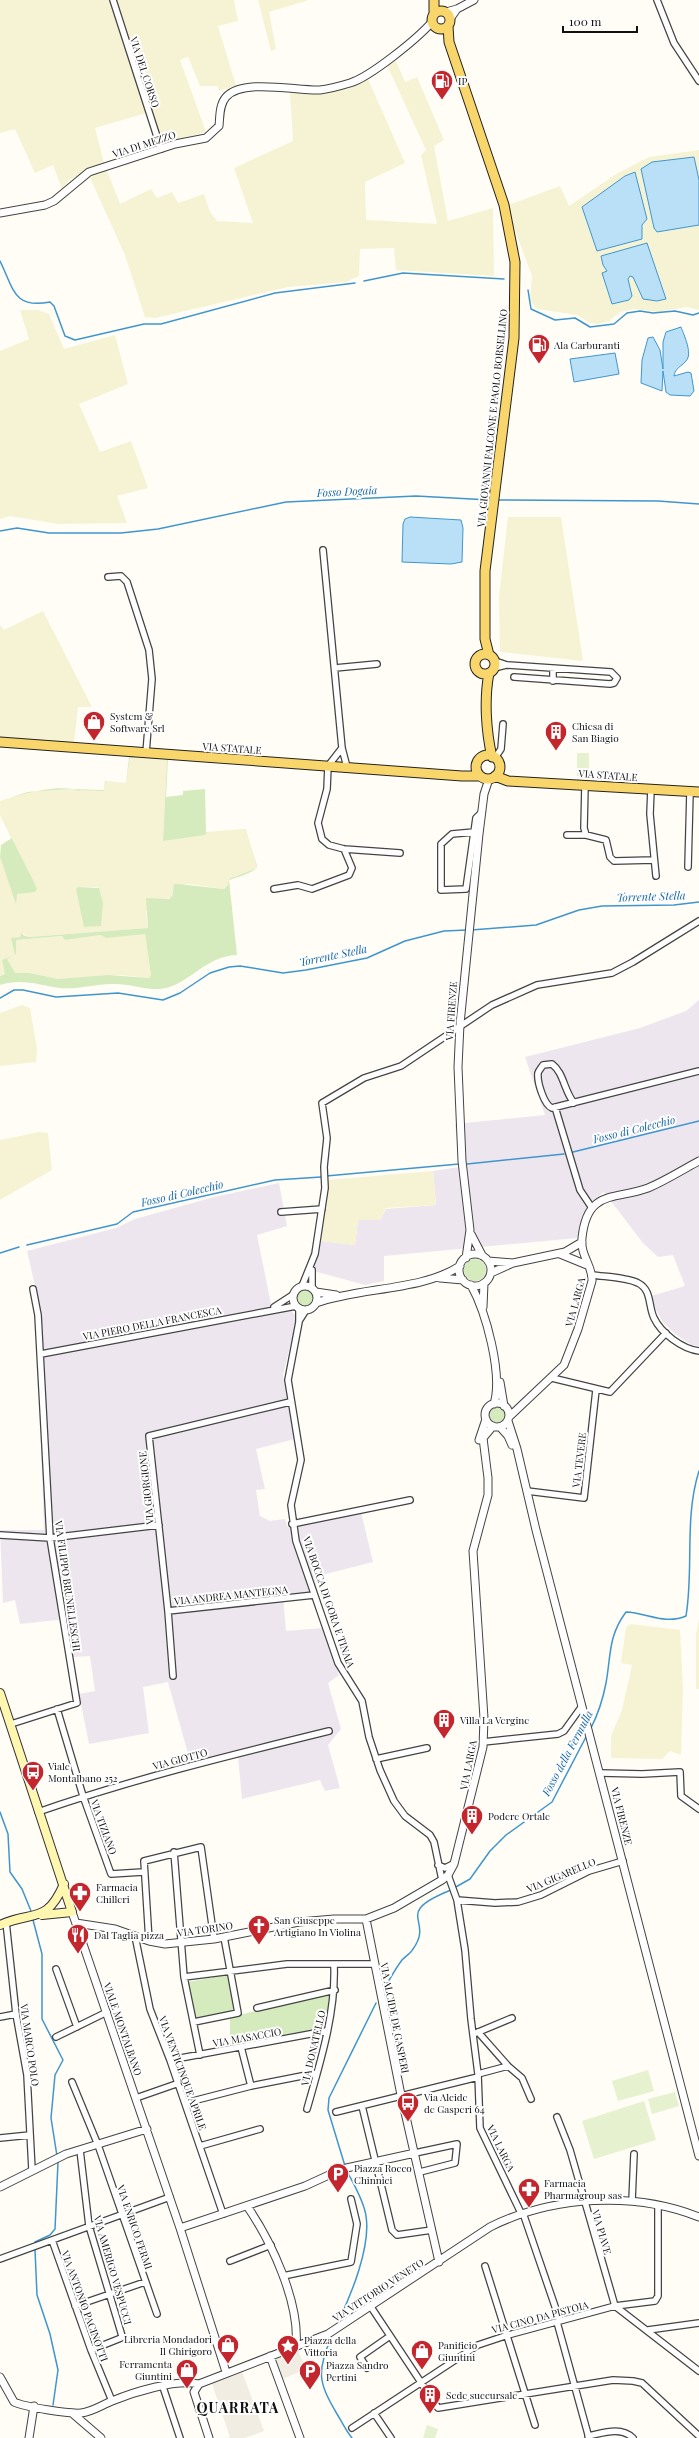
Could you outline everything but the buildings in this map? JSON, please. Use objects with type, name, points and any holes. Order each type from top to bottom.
[{"type":"main road","name":"VIA GIOVANNI FALCONE E PAOLO BORSELLINO","points":[[435,0],[504,205],[515,262],[514,338],[498,482],[486,571],[484,639],[488,664],[487,689],[489,742],[490,757],[498,763],[489,776]]},
{"type":"main road","name":"VIA STATALE","points":[[0,742],[462,776],[489,776],[508,781],[516,780],[695,792]]},
{"type":"main road","points":[[462,776],[476,766],[478,760],[490,757]]},
{"type":"main road","points":[[476,766],[489,776]]},
{"type":"main road","name":"VIALE MONTALBANO","points":[[0,1693],[72,1912]]},
{"type":"main road","points":[[49,1910],[58,1898],[64,1884]]},
{"type":"main road","points":[[3,1924],[49,1910],[64,1909],[72,1912]]},
{"type":"main road","points":[[35,1915],[72,1912]]},
{"type":"street","name":"VIA DEL CORSO","points":[[112,0],[161,149]]},
{"type":"street","points":[[441,20],[474,0]]},
{"type":"street","points":[[657,0],[674,43],[699,81]]},
{"type":"street","name":"VIA DI MEZZO","points":[[0,213],[45,205],[89,172],[161,149],[206,138],[219,126],[222,102],[226,96],[239,89],[263,87],[320,90],[349,84],[367,74],[425,29],[441,20]]},
{"type":"street","points":[[323,550],[343,767]]},
{"type":"street","points":[[108,577],[121,576],[127,582],[149,650],[152,678],[146,753]]},
{"type":"street","points":[[335,668],[377,664]]},
{"type":"street","points":[[488,664],[611,672],[617,678],[614,683],[610,684],[514,677]]},
{"type":"street","points":[[553,681],[554,669]]},
{"type":"street","points":[[490,757],[501,750],[503,724]]},
{"type":"street","points":[[342,748],[328,766],[326,789],[318,816],[318,829],[325,842],[344,849],[400,853]]},
{"type":"street","points":[[337,753],[343,767]]},
{"type":"street","name":"VIA FIRENZE","points":[[460,1266],[466,1258],[470,1230],[462,1160],[458,1067],[460,1024],[470,913],[484,794],[489,776]]},
{"type":"street","points":[[585,785],[584,828],[586,835]]},
{"type":"street","points":[[651,789],[650,814],[656,876]]},
{"type":"street","points":[[688,867],[695,792]]},
{"type":"street","points":[[474,832],[452,834],[441,844],[441,890],[466,889],[476,818],[482,811]]},
{"type":"street","points":[[566,835],[586,835],[606,840],[610,856],[614,861],[654,860]]},
{"type":"street","points":[[274,889],[298,885],[312,889],[349,875],[352,868],[344,849]]},
{"type":"street","points":[[316,1303],[312,1265],[322,1209],[327,1138],[321,1106],[322,1103],[359,1080],[401,1066],[460,1024],[492,1005],[537,985],[612,973],[633,962],[699,920]]},
{"type":"street","points":[[574,1103],[566,1091],[559,1069],[552,1064],[543,1065],[538,1072],[545,1102],[550,1108],[574,1103],[699,1071]]},
{"type":"street","points":[[556,1107],[580,1190],[592,1208]]},
{"type":"street","name":"VIA LARGA","points":[[507,1413],[520,1406],[562,1369],[571,1352],[591,1289],[592,1276],[583,1255],[582,1242],[584,1225],[592,1208],[608,1196],[646,1188],[699,1161]]},
{"type":"street","points":[[282,1212],[322,1209]]},
{"type":"street","name":"VIA FIRENZE","points":[[470,1230],[482,1255],[488,1261]]},
{"type":"street","points":[[267,1310],[300,1308],[340,1296],[436,1278],[463,1280],[471,1285],[484,1283],[491,1273],[513,1263],[558,1254],[582,1242]]},
{"type":"street","points":[[466,1258],[473,1254],[482,1255]]},
{"type":"street","points":[[558,1254],[568,1256],[588,1266]]},
{"type":"street","points":[[491,1273],[488,1261],[513,1263]]},
{"type":"street","points":[[267,1310],[281,1304],[302,1286],[312,1265]]},
{"type":"street","points":[[436,1278],[460,1266],[463,1280]]},
{"type":"street","points":[[592,1276],[629,1280],[641,1286],[648,1293],[653,1317],[658,1326],[682,1345],[699,1351]]},
{"type":"street","name":"VIA FIRENZE","points":[[482,1309],[484,1283]]},
{"type":"street","name":"VIA FIRENZE","points":[[471,1285],[482,1309],[507,1413],[515,1438],[524,1481]]},
{"type":"street","points":[[302,1286],[340,1296]]},
{"type":"street","name":"VIA FILIPPO BRUNELLESCHI","points":[[11,1724],[77,1703],[50,1538],[41,1354],[38,1315],[33,1289]]},
{"type":"street","name":"VIA BOCCA DI GORA E TINAIA","points":[[294,1294],[293,1299],[300,1308],[299,1322],[288,1380],[290,1402],[299,1438],[301,1460],[291,1505],[292,1524],[314,1595],[338,1663],[362,1700],[369,1737],[376,1759],[394,1801],[405,1816],[430,1835],[442,1880]]},
{"type":"street","name":"VIA PIERO DELLA FRANCESCA","points":[[41,1354],[267,1310]]},
{"type":"street","points":[[552,1378],[596,1390],[610,1392],[666,1333]]},
{"type":"street","name":"VIA FIRENZE","points":[[494,1362],[497,1387],[494,1404],[486,1411],[486,1419],[511,1440],[527,1491],[699,2156]]},
{"type":"street","name":"VIA TEVERE","points":[[527,1491],[584,1498],[596,1390]]},
{"type":"street","name":"VIA GIORGIONE","points":[[168,1611],[149,1436],[290,1402]]},
{"type":"street","points":[[494,1404],[507,1413],[496,1427]]},
{"type":"street","name":"VIA LARGA","points":[[486,1419],[479,1437],[488,1470],[488,1495],[473,1551],[484,1718],[483,1742],[474,1788],[454,1864],[448,1875],[457,1900],[476,2033],[480,2128],[522,2213],[558,2322],[574,2387],[589,2437]]},
{"type":"street","name":"VIA LARGA","points":[[484,1452],[484,1436],[496,1427]]},
{"type":"street","points":[[292,1524],[410,1500]]},
{"type":"street","points":[[0,1535],[50,1538],[159,1525]]},
{"type":"street","name":"VIA ANDREA MANTEGNA","points":[[174,1676],[168,1611],[314,1595]]},
{"type":"street","points":[[483,1742],[558,1734],[564,1731],[582,1706]]},
{"type":"street","name":"VIA TIZIANO","points":[[57,1709],[83,1796],[111,1874],[143,1872]]},
{"type":"street","name":"VIA GIOTTO","points":[[38,1812],[83,1796],[194,1765],[329,1731]]},
{"type":"street","points":[[376,1759],[427,1748]]},
{"type":"street","points":[[601,1773],[650,1774],[676,1770],[681,1774],[681,1796],[699,1809]]},
{"type":"street","points":[[149,1941],[143,1872],[144,1861],[174,1852],[201,1847],[214,1939]]},
{"type":"street","points":[[174,1852],[184,1977],[200,2055]]},
{"type":"street","name":"VIA GIGARELLO","points":[[457,1900],[495,1903],[526,1900],[541,1895],[578,1876],[623,1861]]},
{"type":"street","points":[[438,1865],[445,1868],[454,1864]]},
{"type":"street","name":"VIA TORINO","points":[[76,1922],[115,1929],[149,1941],[165,1944],[214,1939],[299,1922],[334,1919],[366,1919],[394,1908],[448,1875]]},
{"type":"street","name":"VIALE MONTALBANO","points":[[72,1912],[170,2197],[226,2372]]},
{"type":"street","name":"VIA ALCIDE DE GASPERI","points":[[366,1919],[401,2095],[420,2172],[439,2262]]},
{"type":"street","name":"VIA MARCO POLO","points":[[3,1924],[16,2014],[27,2075],[32,2170]]},
{"type":"street","name":"VIA VENTICINQUE APRILE","points":[[135,1936],[148,2000],[223,2214]]},
{"type":"street","points":[[194,2022],[238,2013],[224,1937]]},
{"type":"street","points":[[184,1977],[287,1964],[374,1964]]},
{"type":"street","name":"VIA DONATELLO","points":[[307,2109],[317,2074],[335,1990],[334,1965]]},
{"type":"street","points":[[56,1969],[77,2027]]},
{"type":"street","name":"VIA DONATELLO","points":[[257,2008],[335,1990]]},
{"type":"street","points":[[56,2037],[107,2012]]},
{"type":"street","points":[[0,2017],[16,2014]]},
{"type":"street","points":[[512,2018],[476,2033],[508,2066],[522,2078],[531,2099]]},
{"type":"street","name":"VIA MASACCIO","points":[[170,2060],[326,2032]]},
{"type":"street","points":[[241,2048],[251,2086]]},
{"type":"street","points":[[336,2112],[508,2066]]},
{"type":"street","points":[[185,2103],[251,2086],[317,2074]]},
{"type":"street","name":"VIA ENRICO FERMI","points":[[72,2082],[98,2145],[121,2215],[157,2314]]},
{"type":"street","points":[[136,2098],[178,2083]]},
{"type":"street","points":[[362,2106],[377,2161],[392,2230],[397,2235],[432,2230]]},
{"type":"street","name":"VIA PIAVE","points":[[557,2117],[570,2150],[615,2306]]},
{"type":"street","points":[[0,2187],[32,2170],[80,2150],[147,2129]]},
{"type":"street","points":[[200,2146],[260,2129]]},
{"type":"street","points":[[0,2138],[30,2135]]},
{"type":"street","points":[[180,2228],[323,2179],[354,2166],[457,2144],[455,2163],[420,2172]]},
{"type":"street","name":"VIA AMERIGO VESPUCCI","points":[[80,2150],[89,2226],[122,2336],[121,2338],[91,2350]]},
{"type":"street","points":[[632,2201],[634,2154]]},
{"type":"street","points":[[0,2259],[170,2197]]},
{"type":"street","points":[[283,2276],[351,2262],[357,2224],[351,2199]]},
{"type":"street","name":"VIA VITTORIO VENETO","points":[[199,2384],[226,2372],[328,2334],[490,2227],[522,2213],[551,2206],[585,2202],[632,2201],[684,2211],[699,2217]]},
{"type":"street","points":[[247,2206],[263,2229],[283,2276],[295,2320],[296,2346]]},
{"type":"street","name":"VIA CINO DA PISTOIA","points":[[352,2428],[478,2345],[508,2334],[615,2306],[657,2299],[658,2206]]},
{"type":"street","name":"VIA ANTONIO PACINOTTI","points":[[52,2240],[91,2350],[112,2401]]},
{"type":"street","points":[[230,2261],[271,2245]]},
{"type":"street","points":[[485,2266],[508,2334],[534,2425]]},
{"type":"street","points":[[75,2306],[146,2282]]},
{"type":"street","points":[[615,2306],[648,2330],[699,2371]]},
{"type":"street","points":[[371,2307],[438,2408],[622,2380],[642,2383],[699,2436]]},
{"type":"street","points":[[648,2330],[699,2323]]},
{"type":"street","points":[[367,2368],[360,2357],[390,2336]]},
{"type":"street","points":[[270,2356],[300,2438]]},
{"type":"street","points":[[0,2378],[11,2399],[18,2404],[72,2413],[82,2413],[112,2401],[162,2387],[186,2382],[199,2384],[194,2392],[209,2438]]},
{"type":"street","points":[[162,2387],[180,2438]]},
{"type":"street","points":[[29,2438],[34,2406]]},
{"type":"street","points":[[72,2413],[101,2438]]},
{"type":"street","points":[[374,2413],[391,2438]]},
{"type":"street","points":[[589,2437],[618,2430],[624,2431],[633,2438]]},
{"type":"shaded area","points":[[0,0],[234,0],[238,21],[218,26],[236,86],[219,91],[217,86],[200,86],[188,57],[180,60],[206,132],[161,144],[150,112],[95,128],[104,163],[120,204],[151,189],[157,198],[172,192],[178,203],[204,194],[210,212],[217,221],[253,223],[234,168],[293,141],[290,92],[349,89],[368,79],[405,163],[365,182],[366,220],[437,224],[421,155],[426,150],[387,65],[396,61],[405,82],[417,77],[444,140],[434,146],[448,221],[493,208],[494,276],[396,270],[394,248],[360,249],[359,276],[346,282],[288,287],[155,318],[145,317],[125,255],[87,171],[69,180],[62,189],[53,165],[35,173],[15,129],[0,133]]},
{"type":"shaded area","points":[[258,0],[309,0],[269,12],[276,49],[271,51]]},
{"type":"shaded area","points":[[699,150],[699,310],[687,307],[658,312],[634,309],[620,312],[609,321],[599,324],[590,323],[577,315],[537,309],[533,305],[530,298],[532,276],[506,206],[560,186],[569,206],[618,173],[649,157]]},
{"type":"shaded area","points":[[20,310],[38,310],[49,314],[64,349],[115,335],[128,384],[79,404],[100,452],[131,441],[148,488],[117,496],[127,523],[58,524],[10,516],[0,519],[0,351],[29,339]]},
{"type":"shaded area","points":[[508,517],[561,517],[583,661],[500,652],[499,596]]},
{"type":"shaded area","points":[[43,611],[92,707],[78,707],[74,744],[0,738],[0,625],[4,630]]},
{"type":"shaded area","points":[[130,757],[167,759],[163,841],[207,832],[244,829],[247,833],[257,868],[229,879],[228,885],[224,889],[190,884],[174,885],[171,898],[162,899],[146,911],[148,928],[29,937],[22,933],[20,937],[11,938],[15,951],[16,940],[62,936],[65,940],[101,935],[145,934],[151,975],[149,978],[120,975],[58,979],[30,973],[13,973],[7,959],[2,960],[5,974],[0,976],[0,857],[15,898],[17,894],[37,889],[0,815],[0,801],[28,792],[71,789],[104,791],[106,781],[126,783]],"holes":[[[78,887],[97,887],[101,898]]]},
{"type":"shaded area","points":[[699,1000],[699,1346],[691,1345],[674,1333],[663,1322],[654,1307],[651,1296],[685,1286],[673,1255],[658,1257],[643,1243],[604,1192],[591,1202],[584,1215],[577,1238],[384,1256],[384,1281],[365,1285],[306,1269],[313,1243],[321,1241],[355,1245],[358,1220],[380,1220],[386,1209],[436,1205],[433,1171],[460,1167],[455,1124],[545,1115],[525,1057],[640,1028],[686,1011]]},
{"type":"shaded area","points":[[22,1005],[30,1008],[37,1049],[36,1062],[0,1066],[0,1013]]},
{"type":"shaded area","points":[[39,1132],[48,1133],[52,1170],[0,1200],[0,1140]]},
{"type":"shaded area","points":[[433,1171],[436,1205],[386,1208],[380,1220],[358,1220],[355,1245],[321,1241],[327,1180]]},
{"type":"shaded area","points":[[279,1183],[287,1226],[257,1235],[271,1304],[277,1302],[291,1310],[297,1318],[283,1375],[295,1439],[256,1449],[265,1489],[256,1490],[260,1516],[270,1521],[285,1519],[288,1528],[361,1512],[373,1562],[314,1577],[318,1592],[283,1596],[286,1631],[322,1628],[339,1675],[328,1683],[341,1729],[328,1745],[340,1788],[325,1791],[320,1780],[242,1799],[238,1757],[192,1768],[168,1682],[143,1687],[149,1733],[89,1744],[79,1694],[95,1691],[90,1656],[73,1657],[66,1619],[20,1624],[15,1600],[3,1603],[0,1530],[44,1530],[38,1356],[43,1347],[39,1303],[27,1251],[116,1228],[135,1219],[214,1197]]},
{"type":"shaded area","points":[[699,1619],[699,1689],[696,1689],[696,1634]]},
{"type":"shaded area","points":[[631,1624],[680,1630],[683,1689],[681,1755],[670,1751],[662,1759],[611,1758],[611,1736],[622,1710],[632,1665],[621,1663],[626,1627]]},
{"type":"shaded area","name":"Piazza della Vittoria","points":[[297,2348],[306,2369],[276,2382],[268,2358]]},
{"type":"shaded area","points":[[241,2369],[264,2431],[245,2438],[227,2438],[230,2437],[211,2381]]},
{"type":"green space","points":[[577,753],[589,753],[589,776],[577,776]]},
{"type":"green space","points":[[129,757],[130,757],[126,783]]},
{"type":"green space","points":[[148,758],[168,759],[166,797],[183,795],[183,791],[205,789],[206,832],[244,829],[207,832],[205,835],[163,841],[167,759]]},
{"type":"green space","points":[[106,781],[104,791],[79,791],[71,789],[104,790]]},
{"type":"green space","points":[[61,788],[71,789],[36,791]]},
{"type":"green space","points":[[36,791],[0,801],[28,792]]},
{"type":"green space","points":[[12,838],[37,889],[35,892],[17,894],[16,904],[0,857],[1,845]]},
{"type":"green space","points":[[257,868],[247,874],[229,880],[237,955],[215,960],[179,983],[160,989],[115,984],[67,988],[23,982],[0,985],[0,976],[5,974],[2,960],[12,956],[7,959],[15,973],[30,973],[58,979],[108,975],[149,978],[151,975],[145,934],[106,938],[101,935],[65,940],[62,936],[16,940],[15,955],[11,938],[20,937],[22,932],[23,935],[29,937],[148,928],[146,898],[169,899],[172,896],[174,884],[224,889],[228,885],[229,879]]},
{"type":"green space","points":[[78,887],[99,888],[103,903],[101,926],[84,927],[76,889]]},
{"type":"green space","points":[[471,1259],[479,1259],[486,1266],[486,1274],[479,1281],[471,1281],[464,1274],[464,1266]]},
{"type":"green space","points":[[305,1290],[312,1295],[313,1298],[308,1305],[305,1306],[298,1301],[297,1298],[302,1291]]},
{"type":"green space","points":[[497,1407],[504,1412],[505,1415],[500,1422],[497,1423],[490,1418],[489,1415],[494,1408]]},
{"type":"green space","points":[[230,1974],[236,2012],[195,2020],[188,1982]]},
{"type":"green space","points":[[331,1994],[323,2028],[232,2045],[230,2043],[230,2017]]},
{"type":"green space","points":[[648,2070],[654,2091],[618,2101],[612,2081]]},
{"type":"green space","points":[[675,2092],[679,2106],[652,2114],[648,2099]]},
{"type":"green space","points":[[644,2101],[656,2140],[594,2159],[582,2121]]},
{"type":"green space","points":[[427,2425],[438,2429],[435,2438],[423,2438]]},
{"type":"water","points":[[694,157],[699,180],[699,225],[657,232],[654,228],[641,169],[652,162]]},
{"type":"water","points":[[635,172],[647,219],[642,225],[642,239],[597,251],[582,207],[625,176]]},
{"type":"water","points":[[647,243],[666,299],[657,301],[643,299],[633,277],[630,276],[628,279],[632,296],[629,300],[612,304],[602,273],[607,271],[603,265],[601,256]]},
{"type":"water","points":[[681,327],[689,354],[686,361],[677,369],[674,376],[688,372],[691,373],[694,391],[690,396],[670,395],[666,392],[663,371],[662,391],[641,383],[642,360],[648,338],[653,337],[660,350],[663,369],[663,342],[666,332]]},
{"type":"water","points":[[615,353],[619,374],[574,382],[570,359]]},
{"type":"water","points":[[410,517],[461,520],[463,528],[462,562],[451,564],[402,562],[403,524],[405,519]]},
{"type":"waterway","points":[[0,261],[16,295],[29,302],[50,302],[54,306],[65,336],[75,340],[144,324],[161,324],[275,293],[355,283]]},
{"type":"waterway","points":[[364,281],[403,273],[504,279]]},
{"type":"waterway","points":[[528,290],[531,309],[555,320],[575,318],[590,327],[614,324],[627,313],[640,311],[653,313],[675,311],[693,315],[699,313]]},
{"type":"waterway","name":"Fosso Dogaia","points":[[0,531],[17,528],[49,533],[121,533],[158,529],[286,502],[416,496],[490,500]]},
{"type":"waterway","name":"Fosso Dogaia","points":[[498,500],[658,501],[699,504]]},
{"type":"waterway","name":"Torrente Stella","points":[[471,930],[536,925],[579,910],[602,906],[674,905],[699,902]]},
{"type":"waterway","name":"Torrente Stella","points":[[0,998],[14,990],[23,990],[56,997],[118,993],[163,1000],[180,993],[210,973],[229,967],[240,966],[283,973],[306,970],[367,958],[405,941],[444,931],[467,930]]},
{"type":"waterway","name":"Fosso di Colecchio","points":[[573,1152],[699,1121]]},
{"type":"waterway","name":"Fosso di Colecchio","points":[[467,1164],[564,1154]]},
{"type":"waterway","name":"Fosso di Colecchio","points":[[326,1176],[459,1164]]},
{"type":"waterway","name":"Fosso di Colecchio","points":[[27,1245],[117,1224],[133,1212],[275,1180],[321,1177]]},
{"type":"waterway","name":"Fosso di Colecchio","points":[[0,1253],[19,1247]]},
{"type":"waterway","name":"Fosso della Fermulla","points":[[591,1728],[598,1712],[606,1683],[613,1638],[616,1629],[626,1612],[663,1619],[686,1616],[689,1580],[690,1525],[694,1489],[699,1471]]},
{"type":"waterway","name":"Fosso della Fermulla","points":[[454,1888],[470,1879],[490,1851],[506,1835],[552,1802],[587,1735]]},
{"type":"waterway","points":[[0,1812],[8,1834],[10,1872],[22,1889],[31,1911]]},
{"type":"waterway","name":"Fosso della Fermulla","points":[[384,1989],[399,1963],[410,1953],[418,1939],[420,1930],[418,1911],[423,1905],[433,1898],[451,1890]]},
{"type":"waterway","points":[[33,1920],[42,1954],[42,2019],[63,2060],[55,2075],[51,2118],[57,2156]]},
{"type":"waterway","name":"Fosso della Fermulla","points":[[345,2166],[328,2110],[329,2098],[376,2003]]},
{"type":"waterway","points":[[35,2242],[50,2235],[55,2229],[58,2162]]},
{"type":"waterway","name":"Fosso della Fermulla","points":[[338,2322],[349,2298],[359,2270],[366,2242],[367,2228],[363,2205],[347,2171]]},
{"type":"waterway","points":[[35,2250],[37,2295],[50,2334],[58,2370],[53,2405]]},
{"type":"waterway","name":"Fosso della Fermulla","points":[[331,2338],[323,2360],[323,2386],[331,2403],[352,2438]]},
{"type":"place","name":"IP","points":[[442,100]]},
{"type":"place","name":"Ala Carburanti","points":[[539,364]]},
{"type":"place","name":"System & Software Srl","points":[[94,742]]},
{"type":"place","name":"Chiesa di San Biagio","points":[[556,752]]},
{"type":"place","name":"Villa La Vergine","points":[[444,1740]]},
{"type":"place","name":"Viale Montalbano 252","points":[[33,1792]]},
{"type":"place","name":"Podere Ortale","points":[[472,1836]]},
{"type":"place","name":"Farmacia Chilleri","points":[[80,1912]]},
{"type":"place","name":"San Giuseppe Artigiano In Violina","points":[[259,1946]]},
{"type":"place","name":"Dal Taglia pizza","points":[[78,1954]]},
{"type":"place","name":"Via Alcide de Gasperi 64","points":[[408,2122]]},
{"type":"place","name":"Piazza Rocco Chinnici","points":[[338,2194]]},
{"type":"place","name":"Farmacia Pharmagroup sas","points":[[529,2208]]},
{"type":"place","name":"Libreria Mondadori Il Ghirigoro","points":[[228,2364]]},
{"type":"place","name":"Piazza della Vittoria","points":[[288,2366]]},
{"type":"place","name":"Panificio Giuntini","points":[[422,2370]]},
{"type":"place","name":"Ferramenta Giuntini","points":[[187,2390]]},
{"type":"place","name":"Piazza Sandro Pertini","points":[[310,2390]]},
{"type":"place","name":"Sede succursale","points":[[430,2414]]},
{"type":"district","name":"QUARRATA","points":[[238,2407]]}]
